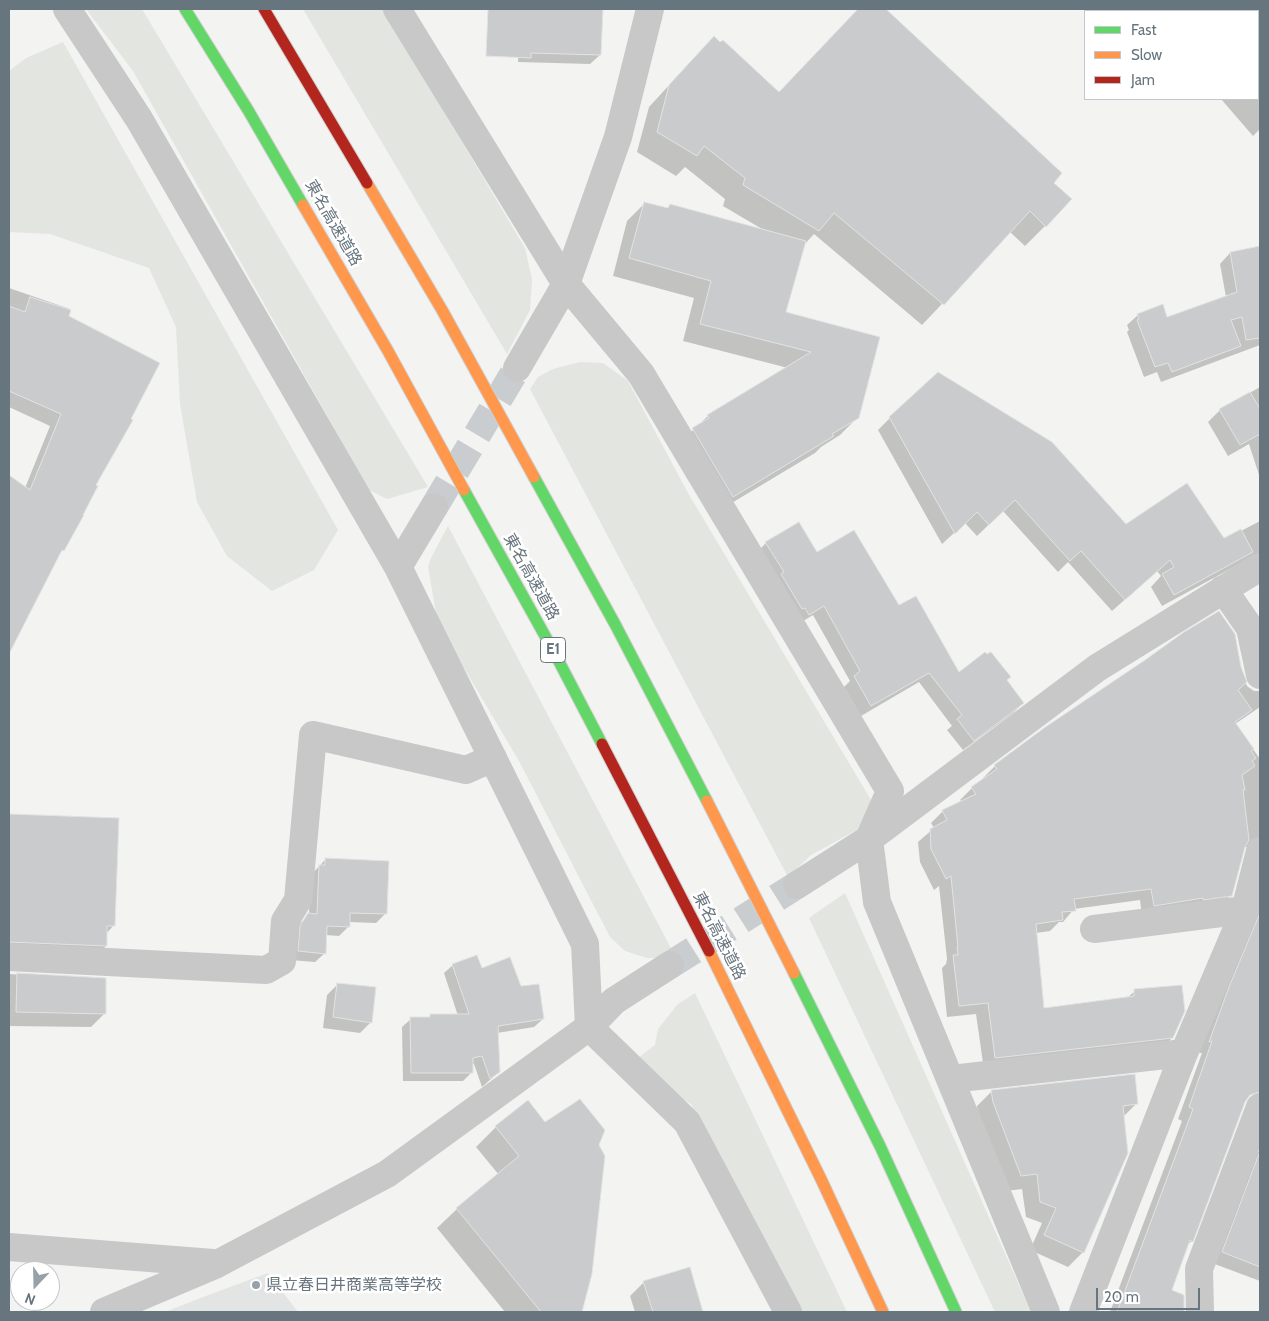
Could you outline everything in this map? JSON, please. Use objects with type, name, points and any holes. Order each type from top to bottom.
[{"type":"highway","name":"東名高速道路","points":[[185,9],[248,110],[388,351],[554,652],[700,933],[821,1179],[883,1312]]},
{"type":"highway","points":[[264,9],[442,310],[616,626],[752,885],[880,1146],[956,1312]]},
{"type":"street","points":[[67,9],[140,119],[398,567],[585,944],[589,1027],[687,1122],[788,1312]]},
{"type":"street","points":[[397,9],[566,284],[641,374],[890,791],[869,839],[877,902],[1046,1312]]},
{"type":"street","points":[[517,368],[566,284],[618,137],[650,9]]},
{"type":"street","points":[[398,567],[434,507]]},
{"type":"street","points":[[797,885],[869,839],[1097,668],[1260,567]]},
{"type":"street","points":[[1223,589],[1250,628],[1260,675]]},
{"type":"street","points":[[9,957],[266,970],[282,961],[285,921],[298,900],[313,735],[466,770],[493,758]]},
{"type":"street","points":[[1083,1312],[1184,1053],[1245,910],[1260,851]]},
{"type":"street","points":[[1094,929],[1245,910]]},
{"type":"street","points":[[104,1312],[217,1264],[387,1174],[589,1027],[614,1001],[670,965]]},
{"type":"street","points":[[951,1079],[1184,1053]]},
{"type":"street","points":[[1200,1312],[1199,1269],[1260,1107]]},
{"type":"street","points":[[9,1247],[217,1264]]},
{"type":"shaded area","points":[[86,9],[142,9],[428,487],[387,499],[369,490],[133,71]]},
{"type":"shaded area","points":[[303,9],[383,9],[525,248],[532,279],[530,310],[507,354]]},
{"type":"shaded area","points":[[63,42],[338,530],[314,570],[272,591],[227,556],[197,502],[180,404],[176,327],[149,268],[50,234],[9,232],[9,71],[26,58]]},
{"type":"shaded area","points":[[580,362],[603,363],[628,381],[688,493],[871,800],[866,825],[811,855],[788,877],[530,389],[538,377],[553,369]]},
{"type":"shaded area","points":[[448,526],[674,954],[670,958],[647,958],[625,951],[610,937],[519,761],[438,624],[428,567]]},
{"type":"shaded area","points":[[845,893],[1031,1312],[995,1312],[809,918]]},
{"type":"shaded area","points":[[695,993],[847,1312],[800,1312],[691,1104],[665,1089],[638,1058],[655,1045],[658,1029],[677,1005]]},
{"type":"shaded area","name":"県立春日井商業高等学校","points":[[268,1273],[298,1312],[165,1312],[203,1297]]},
{"type":"building","points":[[488,9],[603,9],[601,55],[531,53],[531,58],[486,56]]},
{"type":"building","points":[[858,9],[886,9],[1062,173],[1054,183],[1072,199],[1046,227],[1030,211],[944,305],[834,213],[819,231],[743,185],[745,178],[704,146],[697,156],[657,132],[669,85],[714,36],[720,42],[723,40],[779,92]]},
{"type":"building","points":[[644,202],[668,208],[670,204],[806,241],[786,312],[880,337],[859,418],[832,434],[834,436],[733,497],[692,428],[709,418],[707,415],[811,352],[700,324],[711,281],[629,258]]},
{"type":"building","points":[[1260,246],[1260,338],[1246,340],[1242,317],[1231,320],[1241,346],[1172,372],[1168,363],[1155,367],[1137,320],[1139,319],[1137,314],[1163,304],[1167,317],[1237,292],[1230,252]]},
{"type":"building","points":[[30,297],[71,310],[69,316],[160,363],[131,419],[133,420],[96,485],[98,486],[84,515],[64,551],[62,550],[9,654],[9,475],[30,490],[61,414],[9,391],[9,306],[25,312]]},
{"type":"building","points":[[938,372],[1052,442],[1126,524],[1187,483],[1224,538],[1241,529],[1253,552],[1174,595],[1162,574],[1174,567],[1170,560],[1125,600],[1081,551],[1070,561],[1015,500],[989,525],[977,512],[955,534],[889,417]]},
{"type":"building","points":[[1250,392],[1260,409],[1260,434],[1240,445],[1219,409]]},
{"type":"building","points":[[799,522],[817,552],[854,530],[899,605],[916,596],[959,672],[985,652],[987,654],[991,652],[1011,677],[1007,680],[1024,703],[974,741],[957,719],[962,715],[929,673],[871,706],[854,676],[860,671],[824,606],[809,615],[805,608],[802,609],[781,574],[784,572],[765,542]]},
{"type":"building","points":[[1219,611],[1235,634],[1241,667],[1247,682],[1238,690],[1252,710],[1235,722],[1254,749],[1251,751],[1256,758],[1252,761],[1255,766],[1242,775],[1249,840],[1245,847],[1232,896],[1203,900],[1203,898],[1154,906],[1151,889],[1074,899],[1076,911],[1062,912],[1063,920],[1036,924],[1044,1008],[1134,996],[1134,989],[1182,985],[1185,1011],[1173,1038],[995,1058],[988,1003],[959,1006],[953,955],[958,955],[958,947],[951,876],[946,879],[931,849],[930,829],[947,820],[942,810],[976,794],[971,787],[997,769],[994,765],[1044,728],[1184,632]]},
{"type":"building","points":[[9,814],[119,818],[115,926],[107,926],[107,946],[9,942]]},
{"type":"building","points":[[325,858],[389,861],[387,914],[350,913],[350,927],[327,926],[326,954],[298,951],[300,926],[308,913],[317,914],[319,865],[325,865]]},
{"type":"building","points":[[1260,913],[1260,1092],[1250,1095],[1245,1102],[1193,1242],[1190,1240],[1172,1290],[1184,1295],[1184,1312],[1117,1312],[1193,1109],[1189,1107],[1212,1041],[1209,1042],[1229,987]]},
{"type":"building","points":[[477,955],[482,968],[510,957],[521,986],[539,984],[544,1019],[498,1026],[500,1072],[490,1079],[482,1056],[473,1058],[473,1073],[411,1073],[410,1017],[430,1017],[430,1014],[469,1014],[452,964]]},
{"type":"building","points":[[17,973],[106,978],[106,1014],[16,1012]]},
{"type":"building","points":[[337,983],[376,987],[372,1023],[333,1017]]},
{"type":"building","points":[[1135,1074],[1138,1104],[1123,1106],[1128,1153],[1084,1253],[1044,1235],[1056,1208],[1040,1202],[1037,1174],[1021,1176],[993,1102],[991,1090]]},
{"type":"building","points":[[580,1099],[605,1130],[599,1145],[605,1156],[592,1274],[582,1312],[541,1312],[456,1208],[519,1156],[495,1126],[528,1100],[545,1122]]},
{"type":"building","points":[[1260,1151],[1260,1267],[1222,1252]]},
{"type":"building","points":[[690,1267],[703,1312],[653,1312],[643,1281]]},
{"type":"tunnel","points":[[434,507],[517,368]]},
{"type":"tunnel","points":[[670,965],[797,885]]},
{"type":"traffic: fast","points":[[185,9],[248,110],[303,205]]},
{"type":"traffic: fast","points":[[534,477],[616,626],[707,801]]},
{"type":"traffic: fast","points":[[464,490],[554,652],[602,744]]},
{"type":"traffic: fast","points":[[794,973],[880,1146],[956,1312]]},
{"type":"traffic: slow","points":[[367,183],[442,310],[534,477]]},
{"type":"traffic: slow","points":[[303,205],[388,351],[464,490]]},
{"type":"traffic: slow","points":[[707,801],[794,973]]},
{"type":"traffic: slow","points":[[709,951],[821,1179],[883,1312]]},
{"type":"traffic: jam","points":[[264,9],[367,183]]},
{"type":"traffic: jam","points":[[602,744],[709,951]]},
{"type":"place","name":"県立春日井商業高等学校","points":[[256,1285]]}]
